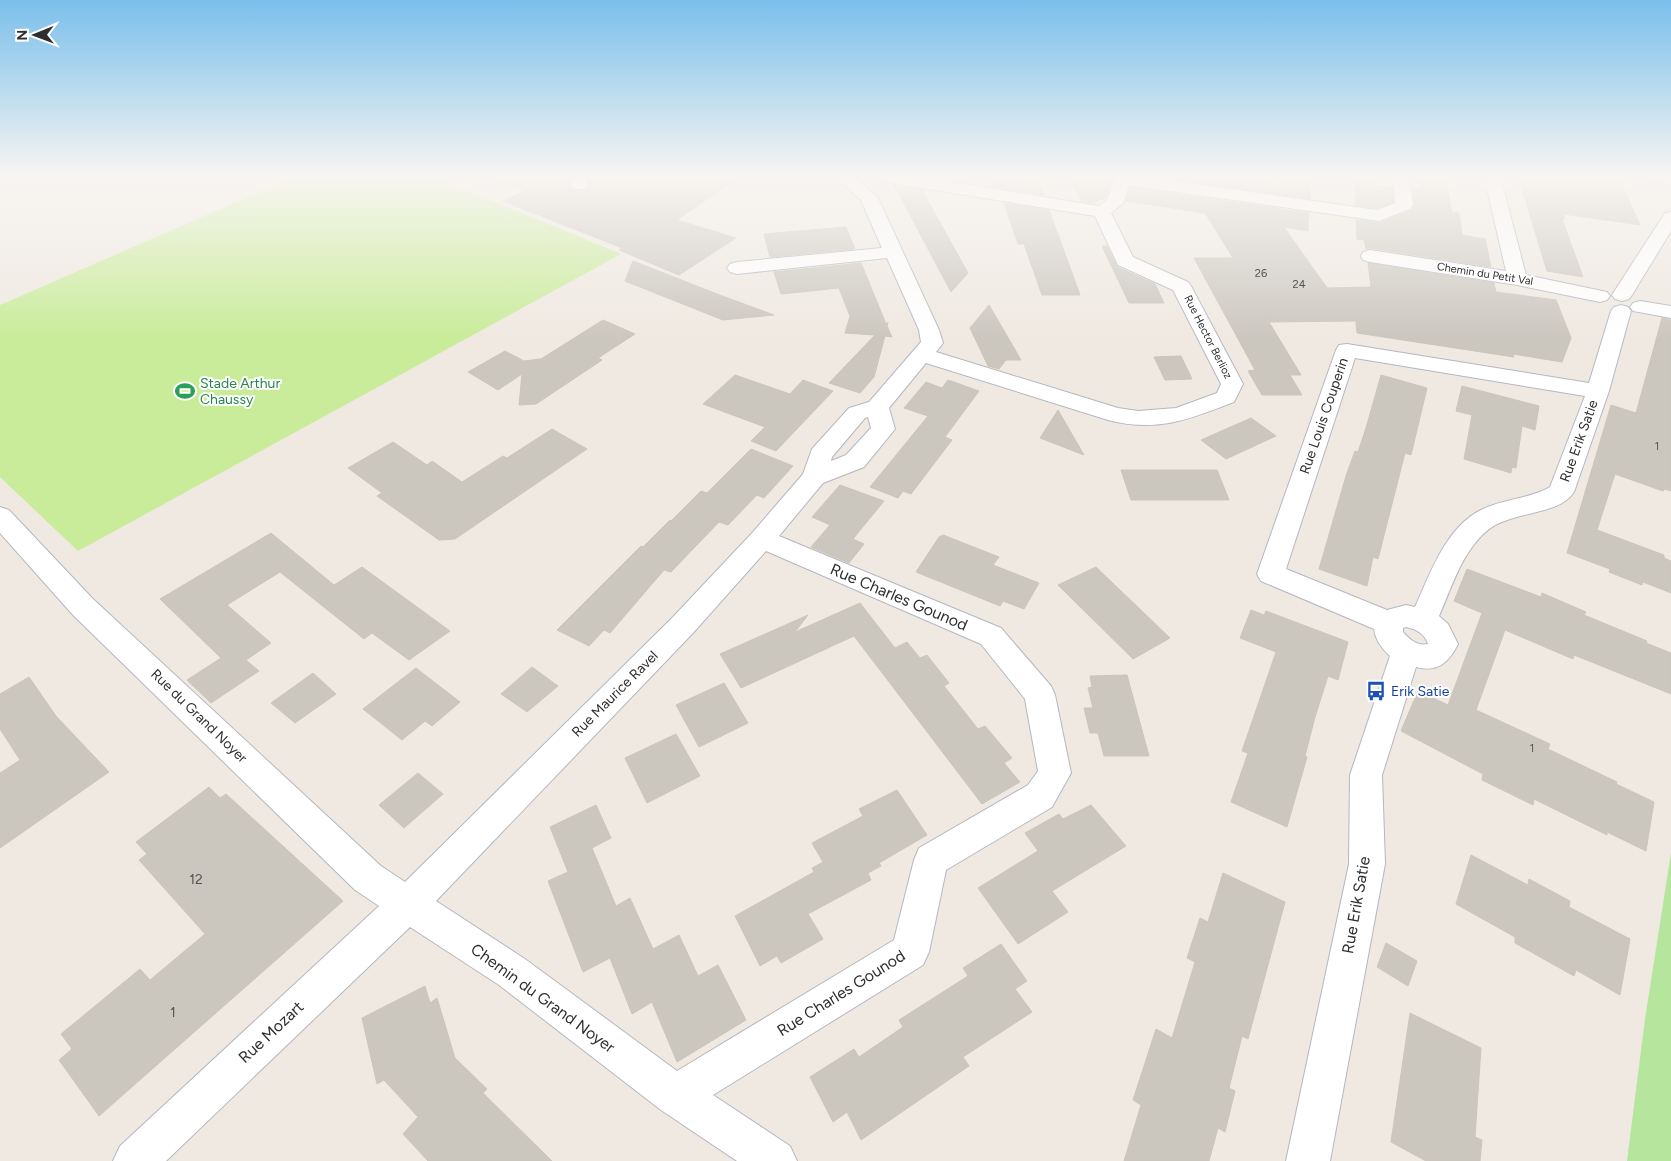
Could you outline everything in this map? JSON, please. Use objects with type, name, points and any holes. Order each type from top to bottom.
[{"type":"street","name":"Rue Maurice Ravel","points":[[408,904],[683,625],[762,539],[814,477],[855,461],[883,429],[877,407],[923,355],[932,342],[929,330],[884,230]]},
{"type":"street","name":"Rue Hector Berlioz","points":[[923,355],[1116,415],[1138,418],[1179,416],[1226,397],[1232,384],[1181,286],[1124,261],[1110,230]]},
{"type":"street","points":[[1505,230],[1517,279]]},
{"type":"street","name":"Rue Erik Satie","points":[[1308,1161],[1367,864],[1366,775],[1397,637],[1424,657],[1432,656],[1442,650],[1442,638],[1438,631],[1423,621],[1462,540],[1472,528],[1489,517],[1552,498],[1561,492],[1628,304],[1664,230]]},
{"type":"street","points":[[737,268],[894,252]]},
{"type":"street","name":"Chemin du Petit Val","points":[[1370,256],[1517,279],[1600,296],[1606,293],[1628,304]]},
{"type":"street","points":[[1628,304],[1671,312]]},
{"type":"street","name":"Rue Louis Couperin","points":[[1397,637],[1371,614],[1271,574],[1347,350],[1598,391]]},
{"type":"street","name":"Rue du Grand Noyer","points":[[0,516],[83,606],[368,878],[408,904]]},
{"type":"street","name":"Rue Charles Gounod","points":[[676,1095],[910,952],[931,860],[1040,796],[1055,772],[1040,695],[991,636],[762,539]]},
{"type":"street","name":"Chemin du Grand Noyer","points":[[408,904],[512,972],[676,1095]]},
{"type":"street","name":"Rue Mozart","points":[[135,1161],[408,904]]},
{"type":"street","points":[[676,1095],[775,1161]]},
{"type":"green space","name":"Stade Arthur Chaussy","points":[[172,230],[563,230],[621,254],[78,551],[0,477],[0,305]]},
{"type":"green space","points":[[1671,853],[1671,1161],[1627,1161],[1645,1019]]},
{"type":"building","points":[[577,230],[710,230],[736,238],[679,275],[619,250],[622,248]]},
{"type":"building","points":[[809,230],[847,230],[855,249],[770,257],[764,234]]},
{"type":"building","points":[[918,230],[944,230],[968,273],[951,292]]},
{"type":"building","points":[[1013,230],[1056,230],[1080,295],[1042,295],[1024,244],[1018,244]]},
{"type":"building","points":[[1216,230],[1286,230],[1327,288],[1371,287],[1368,263],[1494,283],[1496,292],[1556,300],[1571,338],[1562,362],[1513,354],[1514,357],[1357,333],[1356,321],[1269,322],[1301,375],[1290,375],[1302,395],[1262,395],[1248,371],[1255,370],[1194,258],[1233,258]]},
{"type":"building","points":[[1357,230],[1461,230],[1462,235],[1485,239],[1491,267],[1370,248],[1366,249],[1364,240],[1357,239]]},
{"type":"building","points":[[1535,230],[1566,230],[1583,277],[1547,271]]},
{"type":"building","points":[[1102,246],[1107,246],[1117,267],[1155,284],[1164,303],[1129,303]]},
{"type":"building","points":[[633,261],[774,315],[723,320],[625,281]]},
{"type":"building","points":[[861,263],[886,324],[888,322],[887,326],[892,337],[885,336],[874,377],[860,393],[829,383],[875,335],[845,333],[850,316],[839,288],[781,294],[774,272]]},
{"type":"building","points":[[989,305],[1021,360],[1006,360],[999,369],[988,366],[970,328]]},
{"type":"building","points":[[1662,318],[1671,320],[1671,491],[1664,489],[1663,491],[1615,474],[1597,530],[1664,555],[1664,558],[1671,561],[1671,593],[1643,582],[1642,585],[1609,572],[1610,569],[1567,553],[1611,405],[1636,413]]},
{"type":"building","points":[[603,320],[635,334],[598,358],[602,360],[536,404],[519,405],[522,374],[498,390],[468,372],[505,351],[524,361],[541,359]]},
{"type":"building","points":[[1181,356],[1192,379],[1165,380],[1154,357]]},
{"type":"building","points":[[735,375],[790,394],[803,380],[833,391],[776,451],[751,441],[765,427],[703,404]]},
{"type":"building","points":[[1381,375],[1427,388],[1411,455],[1405,453],[1378,559],[1373,557],[1367,586],[1319,569],[1346,476],[1355,451],[1358,452]]},
{"type":"building","points":[[948,380],[979,391],[945,437],[952,440],[911,494],[903,491],[898,498],[870,487],[928,416],[904,408],[926,382],[942,388]]},
{"type":"building","points":[[1462,386],[1539,406],[1535,430],[1522,426],[1516,468],[1512,467],[1511,473],[1464,459],[1472,415],[1456,411]]},
{"type":"building","points":[[1058,410],[1084,455],[1040,438]]},
{"type":"building","points":[[1251,418],[1276,436],[1226,459],[1201,440]]},
{"type":"building","points":[[552,429],[587,449],[455,539],[439,540],[377,496],[382,493],[348,468],[393,442],[427,465],[432,461],[462,482],[503,456],[507,458]]},
{"type":"building","points":[[751,449],[793,466],[764,498],[757,495],[728,525],[719,522],[671,572],[664,570],[610,633],[604,630],[589,646],[557,630],[641,546],[643,547],[701,491],[707,493]]},
{"type":"building","points":[[1121,470],[1217,470],[1229,500],[1131,500]]},
{"type":"building","points":[[840,485],[884,501],[853,539],[864,544],[849,563],[811,547],[830,525],[812,517]]},
{"type":"building","points":[[271,533],[334,585],[362,567],[450,631],[409,660],[372,633],[364,639],[280,572],[227,605],[271,643],[246,660],[259,671],[211,703],[187,680],[221,658],[160,599]]},
{"type":"building","points":[[943,535],[999,557],[993,565],[1039,583],[1024,609],[1003,601],[1000,606],[916,572],[939,537]]},
{"type":"building","points":[[1096,567],[1170,638],[1133,659],[1058,585]]},
{"type":"building","points":[[1467,569],[1541,597],[1542,593],[1586,612],[1584,615],[1671,653],[1671,694],[1574,655],[1573,659],[1505,630],[1476,710],[1550,744],[1548,749],[1654,802],[1646,851],[1607,832],[1607,835],[1534,799],[1533,805],[1482,780],[1483,774],[1401,731],[1418,691],[1448,705],[1482,613],[1454,601]]},
{"type":"building","points":[[860,603],[895,648],[907,642],[920,658],[927,655],[949,683],[944,686],[978,729],[985,726],[1012,758],[1004,763],[1020,782],[982,804],[854,636],[741,688],[720,654],[808,615],[795,632]]},
{"type":"building","points":[[1251,610],[1264,615],[1266,611],[1348,642],[1338,680],[1328,676],[1315,717],[1305,756],[1307,757],[1287,827],[1231,802],[1248,753],[1242,751],[1276,652],[1240,638]]},
{"type":"building","points":[[532,667],[558,686],[527,712],[501,694]]},
{"type":"building","points":[[416,668],[460,702],[432,726],[425,721],[402,740],[363,709]]},
{"type":"building","points":[[313,673],[336,694],[295,723],[271,703]]},
{"type":"building","points":[[1127,675],[1149,756],[1104,756],[1098,733],[1090,733],[1084,708],[1093,708],[1088,688],[1092,687],[1090,676]]},
{"type":"building","points":[[29,677],[56,716],[109,772],[0,848],[0,773],[20,760],[0,729],[0,694]]},
{"type":"building","points":[[724,683],[748,723],[699,747],[676,705]]},
{"type":"building","points":[[676,734],[700,776],[647,803],[625,758]]},
{"type":"building","points":[[418,773],[443,794],[404,828],[379,805]]},
{"type":"building","points":[[209,787],[220,798],[226,794],[343,901],[99,1116],[59,1060],[72,1049],[61,1034],[140,969],[150,980],[205,934],[139,860],[147,854],[136,842]]},
{"type":"building","points":[[897,790],[927,835],[879,863],[881,866],[868,873],[871,880],[808,914],[823,939],[781,963],[777,956],[760,966],[735,916],[814,872],[812,868],[823,862],[812,843],[863,816],[859,809]]},
{"type":"building","points":[[596,805],[611,838],[592,848],[616,906],[630,898],[653,949],[679,935],[698,976],[718,965],[746,1020],[677,1062],[652,1002],[632,1014],[610,958],[583,972],[548,881],[568,872],[550,827]]},
{"type":"building","points":[[1091,805],[1126,846],[1052,891],[1068,912],[1018,944],[978,888],[1038,851],[1025,833],[1059,814],[1063,819]]},
{"type":"building","points":[[1471,855],[1528,885],[1529,879],[1570,901],[1569,907],[1630,939],[1620,995],[1576,970],[1574,976],[1515,943],[1515,937],[1456,904]]},
{"type":"building","points":[[1223,873],[1285,902],[1248,1039],[1242,1036],[1229,1088],[1235,1091],[1225,1132],[1218,1128],[1209,1161],[1124,1161],[1141,1105],[1133,1100],[1156,1029],[1172,1038],[1195,962],[1187,958],[1200,918],[1208,922]]},
{"type":"building","points":[[1386,943],[1417,961],[1408,986],[1377,967]]},
{"type":"building","points":[[1001,944],[1027,981],[1015,989],[1032,1012],[963,1057],[969,1066],[861,1140],[847,1112],[833,1122],[810,1077],[854,1049],[859,1057],[903,1027],[899,1020],[968,976],[963,968]]},
{"type":"building","points":[[425,986],[430,1003],[437,998],[455,1058],[487,1089],[483,1093],[552,1161],[428,1161],[403,1134],[418,1117],[384,1080],[377,1084],[362,1018]]},
{"type":"building","points":[[1410,1013],[1481,1048],[1475,1137],[1482,1140],[1480,1161],[1426,1161],[1391,1142]]},
{"type":"place","name":"Stade Arthur Chaussy","points":[[185,391]]},
{"type":"place","name":"Erik Satie","points":[[1376,691]]}]
